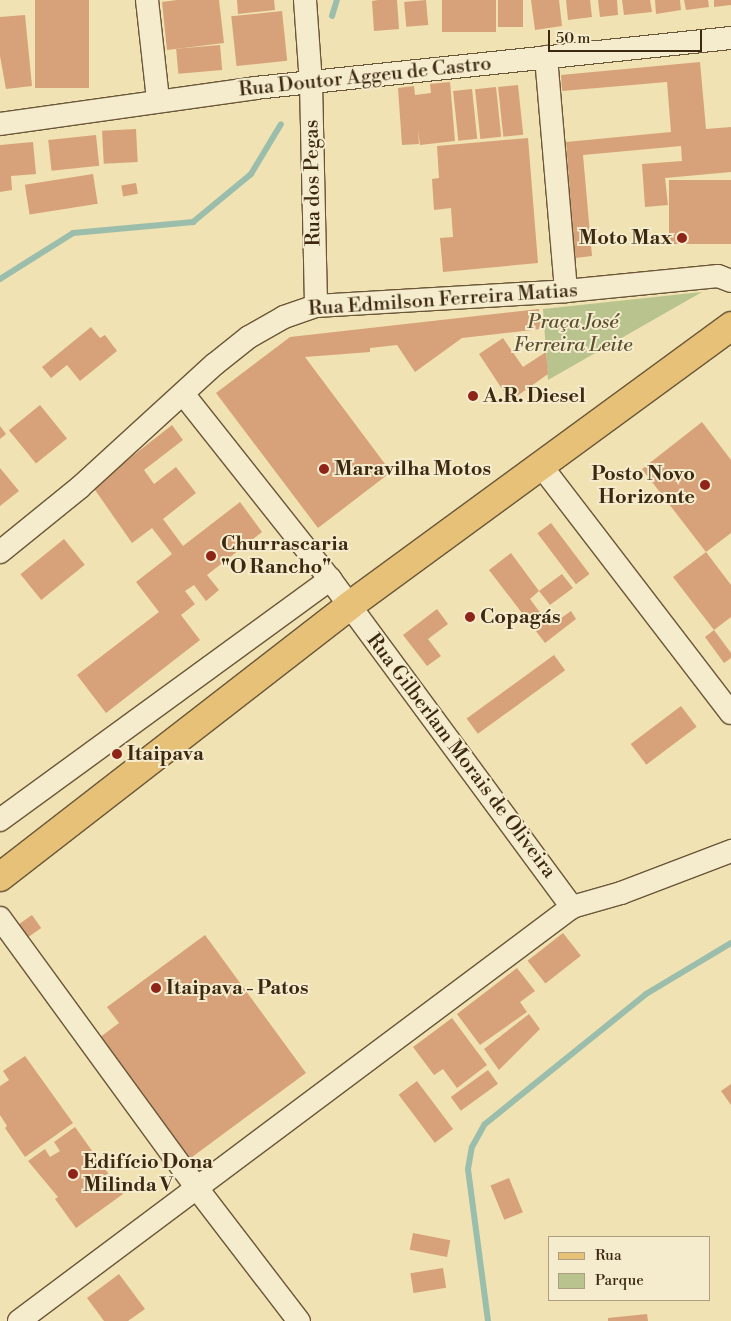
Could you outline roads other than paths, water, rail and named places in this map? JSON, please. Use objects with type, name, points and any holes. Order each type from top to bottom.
[{"type":"main road","points":[[0,877],[349,606],[542,467],[730,327]]},
{"type":"street","points":[[147,0],[158,100]]},
{"type":"street","name":"Rua dos Pegas","points":[[305,0],[311,84],[316,306]]},
{"type":"street","name":"Rua Doutor Aggeu de Castro","points":[[0,124],[158,100],[731,38]]},
{"type":"street","points":[[546,57],[566,291]]},
{"type":"street","name":"Rua Edmilson Ferreira Matias","points":[[0,552],[249,337],[284,317],[316,306],[566,291],[718,276],[731,280]]},
{"type":"street","name":"Rua Gilberlam Morais de Oliveira","points":[[184,395],[330,579],[572,906]]},
{"type":"street","points":[[542,467],[731,713]]},
{"type":"street","points":[[0,820],[330,579]]},
{"type":"street","points":[[19,1321],[572,906],[621,892],[731,851]]},
{"type":"street","points":[[0,918],[196,1187],[299,1321]]},
{"type":"waterway","points":[[332,16],[337,0]]},
{"type":"waterway","points":[[0,279],[73,233],[193,222],[251,174],[281,124]]},
{"type":"waterway","points":[[488,1321],[468,1169],[472,1147],[485,1124],[646,994],[731,943]]},
{"type":"place","name":"Moto Max","points":[[682,238]]},
{"type":"place","name":"A.R. Diesel","points":[[473,396]]},
{"type":"place","name":"Maravilha Motos","points":[[324,469]]},
{"type":"place","name":"Posto Novo Horizonte","points":[[705,485]]},
{"type":"place","name":"Churrascaria \"O Rancho\"","points":[[211,556]]},
{"type":"place","name":"Copagás","points":[[470,617]]},
{"type":"place","name":"Itaipava","points":[[117,754]]},
{"type":"place","name":"Itaipava - Patos","points":[[156,988]]},
{"type":"place","name":"Edifício Dona Milinda V","points":[[73,1174]]},
{"type":"park label","name":"Praça José Ferreira Leite","points":[[573,334]]}]
